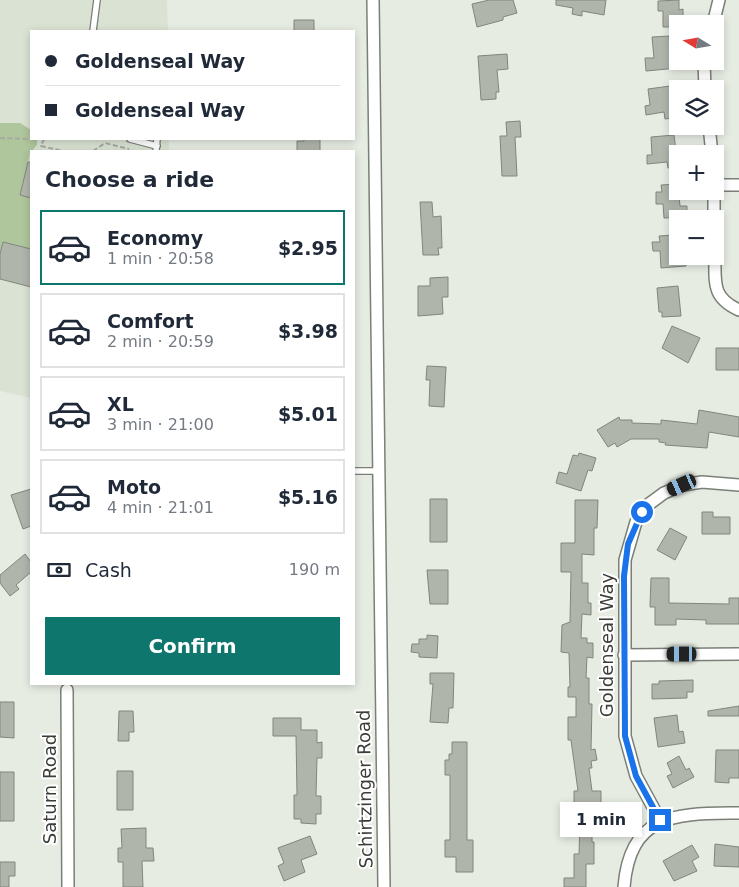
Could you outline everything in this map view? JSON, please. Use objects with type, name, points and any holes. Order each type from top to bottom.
[{"type":"street","name":"Schirtzinger Road","points":[[373,0],[384,887]]},
{"type":"street","points":[[715,15],[719,0]]},
{"type":"street","points":[[724,185],[739,185]]},
{"type":"street","points":[[715,265],[717,293],[726,304],[739,310]]},
{"type":"street","name":"Goldenseal Way","points":[[660,820],[636,776],[625,736],[625,560],[636,522],[642,512],[664,493],[682,485],[702,482],[739,485]]},
{"type":"street","points":[[624,655],[739,654]]},
{"type":"street","name":"Saturn Road","points":[[67,690],[68,887]]},
{"type":"street","points":[[624,887],[628,861],[636,845],[660,820],[696,814],[739,813]]},
{"type":"lane","points":[[93,30],[95,0]]},
{"type":"lane","points":[[134,140],[157,145]]},
{"type":"lane","points":[[355,471],[379,471]]},
{"type":"path","points":[[0,138],[30,139]]},
{"type":"path","points":[[44,140],[41,146],[59,150]]},
{"type":"path","points":[[94,150],[106,142],[131,149]]},
{"type":"shaded area","points":[[0,0],[167,0],[168,30],[30,30],[30,140],[169,140],[169,150],[30,150],[30,398],[0,391]]},
{"type":"green space","points":[[0,123],[20,123],[30,129],[30,140],[37,140],[37,145],[33,150],[30,150],[20,195],[30,198],[30,249],[3,242],[0,254]]},
{"type":"building","points":[[489,0],[513,0],[517,13],[503,17],[503,20],[477,27],[472,4]]},
{"type":"building","points":[[556,0],[606,0],[604,15],[582,11],[582,16],[572,14],[573,8],[556,5]]},
{"type":"building","points":[[679,0],[679,10],[683,9],[683,15],[669,15],[669,27],[663,27],[663,11],[658,11],[658,1]]},
{"type":"building","points":[[294,20],[314,20],[314,30],[294,30]]},
{"type":"building","points":[[669,36],[669,69],[646,71],[645,58],[654,58],[652,37]]},
{"type":"building","points":[[507,54],[508,69],[497,70],[499,92],[496,92],[496,99],[481,100],[478,56]]},
{"type":"building","points":[[669,86],[669,118],[665,119],[664,112],[646,115],[645,106],[650,105],[648,89]]},
{"type":"building","points":[[520,121],[521,137],[515,137],[517,176],[502,176],[500,136],[507,136],[506,122]]},
{"type":"building","points":[[674,135],[675,145],[669,145],[669,168],[667,162],[647,164],[647,155],[652,155],[651,137]]},
{"type":"building","points":[[320,140],[320,150],[297,150],[297,141]]},
{"type":"building","points":[[28,162],[30,162],[30,198],[20,195]]},
{"type":"building","points":[[661,185],[669,185],[669,200],[679,200],[680,206],[687,206],[687,210],[669,210],[669,218],[664,218],[663,204],[656,204],[656,192],[662,192]]},
{"type":"building","points":[[420,202],[432,202],[433,217],[441,216],[442,248],[438,248],[439,255],[423,255]]},
{"type":"building","points":[[669,235],[669,265],[686,266],[661,268],[660,251],[653,251],[652,242],[660,242],[659,236]]},
{"type":"building","points":[[3,242],[30,249],[30,287],[0,279],[0,254]]},
{"type":"building","points":[[448,277],[448,297],[442,297],[443,314],[418,316],[418,286],[430,286],[430,278]]},
{"type":"building","points":[[678,286],[681,316],[662,317],[662,312],[659,312],[657,288]]},
{"type":"building","points":[[672,326],[700,338],[688,363],[662,348]]},
{"type":"building","points":[[716,348],[739,348],[739,370],[716,370]]},
{"type":"building","points":[[427,366],[446,367],[444,407],[429,406],[430,380],[426,380]]},
{"type":"building","points":[[699,410],[739,417],[739,437],[709,432],[707,448],[665,445],[666,443],[659,442],[659,439],[631,439],[617,447],[615,443],[608,447],[597,430],[619,417],[620,420],[632,420],[632,423],[661,424],[661,420],[697,424]]},
{"type":"building","points":[[579,453],[596,458],[592,471],[588,470],[581,491],[556,483],[559,472],[567,474],[573,455],[578,456]]},
{"type":"building","points":[[30,489],[30,526],[23,529],[11,495]]},
{"type":"building","points":[[430,499],[447,499],[447,542],[430,542]]},
{"type":"building","points":[[575,500],[598,500],[597,528],[594,528],[594,555],[582,554],[582,583],[588,583],[588,603],[591,603],[591,615],[582,614],[581,638],[587,638],[587,643],[593,643],[593,658],[587,657],[586,678],[589,678],[589,704],[592,704],[591,750],[595,749],[597,760],[591,761],[592,768],[589,768],[592,791],[601,791],[601,805],[592,805],[594,864],[586,864],[586,887],[564,887],[564,878],[574,878],[574,854],[579,854],[580,821],[568,821],[568,809],[574,809],[574,791],[578,791],[571,740],[568,740],[568,717],[576,717],[576,697],[568,697],[568,687],[570,687],[569,653],[561,652],[562,625],[570,622],[571,572],[561,572],[561,543],[575,543]]},
{"type":"building","points":[[702,512],[713,512],[713,517],[730,517],[730,534],[702,534]]},
{"type":"building","points":[[670,528],[687,537],[675,560],[657,550]]},
{"type":"building","points":[[25,554],[30,561],[30,573],[16,585],[19,589],[10,596],[0,583],[0,575]]},
{"type":"building","points":[[427,570],[448,570],[448,604],[430,604]]},
{"type":"building","points":[[651,578],[669,578],[669,603],[729,604],[729,598],[739,598],[739,624],[706,624],[706,620],[676,619],[676,625],[655,625],[655,607],[650,607]]},
{"type":"building","points":[[427,635],[438,636],[437,658],[419,657],[419,653],[411,652],[412,644],[419,644],[419,639],[427,639]]},
{"type":"building","points":[[430,673],[454,673],[453,708],[449,708],[448,723],[430,722],[433,684],[430,684]]},
{"type":"building","points":[[693,680],[693,692],[687,692],[687,698],[652,699],[652,684],[659,684],[659,681]]},
{"type":"building","points":[[0,702],[14,702],[14,738],[0,737]]},
{"type":"building","points":[[739,706],[739,716],[708,716],[708,711]]},
{"type":"building","points":[[119,711],[133,711],[134,732],[129,732],[129,741],[118,741]]},
{"type":"building","points":[[677,715],[679,732],[683,731],[685,743],[658,747],[654,718]]},
{"type":"building","points":[[273,718],[301,718],[301,730],[317,730],[317,743],[322,742],[322,758],[317,758],[316,796],[321,796],[321,814],[316,814],[316,824],[301,823],[301,819],[294,819],[294,795],[297,795],[296,736],[273,736]]},
{"type":"building","points":[[452,742],[467,742],[467,840],[473,840],[473,872],[456,872],[456,857],[445,857],[445,840],[450,840],[450,775],[445,775],[445,760],[449,760],[449,754],[452,754]]},
{"type":"building","points":[[716,750],[739,750],[739,778],[729,778],[729,783],[715,782]]},
{"type":"building","points":[[679,756],[686,770],[689,768],[694,777],[673,788],[667,776],[672,774],[667,763]]},
{"type":"building","points":[[117,771],[133,771],[133,810],[117,810]]},
{"type":"building","points":[[0,772],[14,772],[14,821],[0,821]]},
{"type":"building","points":[[146,828],[146,848],[153,848],[154,861],[142,861],[143,887],[123,887],[123,862],[118,862],[118,848],[122,848],[121,829]]},
{"type":"building","points":[[310,836],[317,854],[301,860],[305,872],[284,881],[278,866],[284,863],[278,848]]},
{"type":"building","points":[[715,844],[739,847],[739,867],[714,866]]},
{"type":"building","points":[[692,845],[699,857],[692,861],[697,871],[674,881],[663,861]]},
{"type":"building","points":[[0,862],[15,862],[15,876],[9,876],[9,887],[0,887]]},
{"type":"route","points":[[642,512],[628,544],[625,560],[625,736],[636,776],[660,820]]}]
